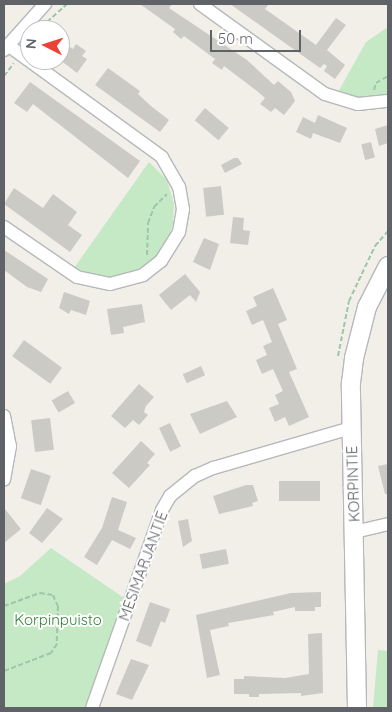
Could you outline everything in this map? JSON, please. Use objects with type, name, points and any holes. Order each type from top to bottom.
[{"type":"street","points":[[4,227],[67,271],[88,281],[122,282],[152,269],[168,253],[179,232],[183,210],[180,186],[169,166],[153,149],[6,48],[45,4]]},
{"type":"street","points":[[200,4],[324,94],[346,102],[371,104],[388,101]]},
{"type":"street","name":"KORPINTIE","points":[[357,708],[351,428],[352,383],[359,333],[367,307],[388,266]]},
{"type":"street","points":[[4,416],[10,446],[4,479]]},
{"type":"street","name":"MESIMARJANTIE","points":[[92,708],[162,510],[170,496],[195,476],[213,468],[351,428]]},
{"type":"street","points":[[354,532],[388,524]]},
{"type":"path","points":[[49,20],[67,4]]},
{"type":"path","points":[[371,104],[376,83],[388,76]]},
{"type":"path","points":[[152,269],[147,253],[148,223],[154,207],[162,198],[180,186]]},
{"type":"path","points":[[4,606],[40,593],[53,595],[58,606],[57,644],[51,653],[4,671]]},
{"type":"green space","points":[[388,27],[388,95],[359,98],[337,94],[366,42]]},
{"type":"green space","points":[[149,162],[167,180],[174,204],[173,224],[167,242],[155,259],[142,271],[124,277],[104,278],[74,268]]},
{"type":"green space","name":"Korpinpuisto","points":[[51,548],[124,598],[86,708],[4,708],[4,584],[20,576]]},
{"type":"green space","points":[[378,650],[388,651],[388,708],[373,708]]},
{"type":"building","points":[[140,4],[172,4],[169,8],[247,60],[274,85],[278,81],[291,92],[295,101],[284,115],[275,108],[271,112],[260,104],[265,98],[257,91],[224,66],[222,70],[212,63],[215,59],[184,36],[181,39],[173,32],[175,29]]},
{"type":"building","points":[[230,4],[269,4],[265,9],[316,45],[336,18],[346,25],[327,50],[345,65],[335,79],[324,71],[327,66],[324,64],[320,68]]},
{"type":"building","points":[[76,44],[86,51],[82,56],[87,59],[77,73],[70,68],[70,47],[73,49]]},
{"type":"building","points":[[108,68],[140,91],[138,94],[169,120],[160,132],[95,85]]},
{"type":"building","points":[[30,82],[140,161],[128,178],[33,104],[27,112],[14,103]]},
{"type":"building","points":[[205,108],[229,128],[218,140],[195,120]]},
{"type":"building","points":[[318,115],[347,128],[340,143],[313,133],[311,139],[296,132],[303,117],[315,123]]},
{"type":"building","points":[[388,125],[388,143],[379,146],[375,129]]},
{"type":"building","points":[[371,142],[375,158],[365,160],[361,144]]},
{"type":"building","points":[[234,158],[238,158],[242,164],[225,173],[221,165]]},
{"type":"building","points":[[221,186],[224,215],[206,217],[203,188]]},
{"type":"building","points":[[14,188],[43,208],[53,194],[77,212],[68,225],[82,235],[70,252],[4,204]]},
{"type":"building","points":[[233,217],[244,218],[243,230],[250,231],[248,245],[230,243]]},
{"type":"building","points":[[204,238],[219,244],[210,270],[193,262]]},
{"type":"building","points":[[4,250],[48,279],[41,292],[27,287],[4,270]]},
{"type":"building","points":[[185,274],[200,292],[196,302],[190,295],[171,310],[159,295]]},
{"type":"building","points":[[273,288],[287,320],[278,324],[297,369],[289,372],[309,417],[289,426],[285,417],[275,422],[269,408],[279,404],[275,395],[283,391],[273,369],[262,374],[256,360],[267,355],[263,346],[272,342],[263,320],[252,325],[246,311],[257,306],[253,297]]},
{"type":"building","points":[[64,292],[90,301],[86,315],[71,310],[69,314],[59,308]]},
{"type":"building","points":[[142,304],[145,322],[123,327],[124,333],[111,335],[107,309]]},
{"type":"building","points":[[24,340],[62,368],[50,384],[12,356]]},
{"type":"building","points":[[201,366],[205,375],[187,383],[183,374]]},
{"type":"building","points":[[139,384],[154,397],[146,406],[144,412],[148,415],[139,425],[133,420],[125,428],[111,416]]},
{"type":"building","points":[[68,391],[75,403],[59,413],[52,400]]},
{"type":"building","points":[[227,401],[237,417],[200,434],[190,414]]},
{"type":"building","points":[[50,418],[54,450],[35,452],[31,420]]},
{"type":"building","points":[[170,423],[181,447],[170,452],[159,428]]},
{"type":"building","points":[[141,441],[155,454],[147,463],[150,465],[129,488],[112,473]]},
{"type":"building","points":[[388,464],[388,494],[385,494],[378,466]]},
{"type":"building","points":[[31,469],[51,476],[41,505],[21,498]]},
{"type":"building","points":[[279,481],[320,481],[320,501],[279,501]]},
{"type":"building","points":[[246,485],[253,485],[258,501],[252,503],[253,506],[219,514],[213,496]]},
{"type":"building","points":[[112,497],[127,502],[118,530],[136,538],[130,549],[112,540],[97,565],[84,557],[102,528]]},
{"type":"building","points":[[4,508],[21,529],[4,543]]},
{"type":"building","points":[[47,508],[63,519],[42,543],[29,533]]},
{"type":"building","points":[[188,519],[192,541],[183,547],[178,521]]},
{"type":"building","points":[[226,549],[229,564],[202,569],[199,554]]},
{"type":"building","points":[[321,592],[321,607],[315,607],[315,611],[295,611],[295,607],[273,612],[274,615],[228,623],[229,626],[210,630],[220,675],[207,678],[196,615],[291,593]]},
{"type":"building","points":[[150,602],[170,609],[165,623],[161,621],[151,647],[136,641]]},
{"type":"building","points":[[322,633],[323,693],[301,696],[301,693],[259,694],[259,697],[249,697],[249,694],[234,694],[234,679],[244,679],[244,676],[285,678],[309,674],[308,634]]},
{"type":"building","points":[[131,659],[149,665],[132,700],[116,694]]}]
